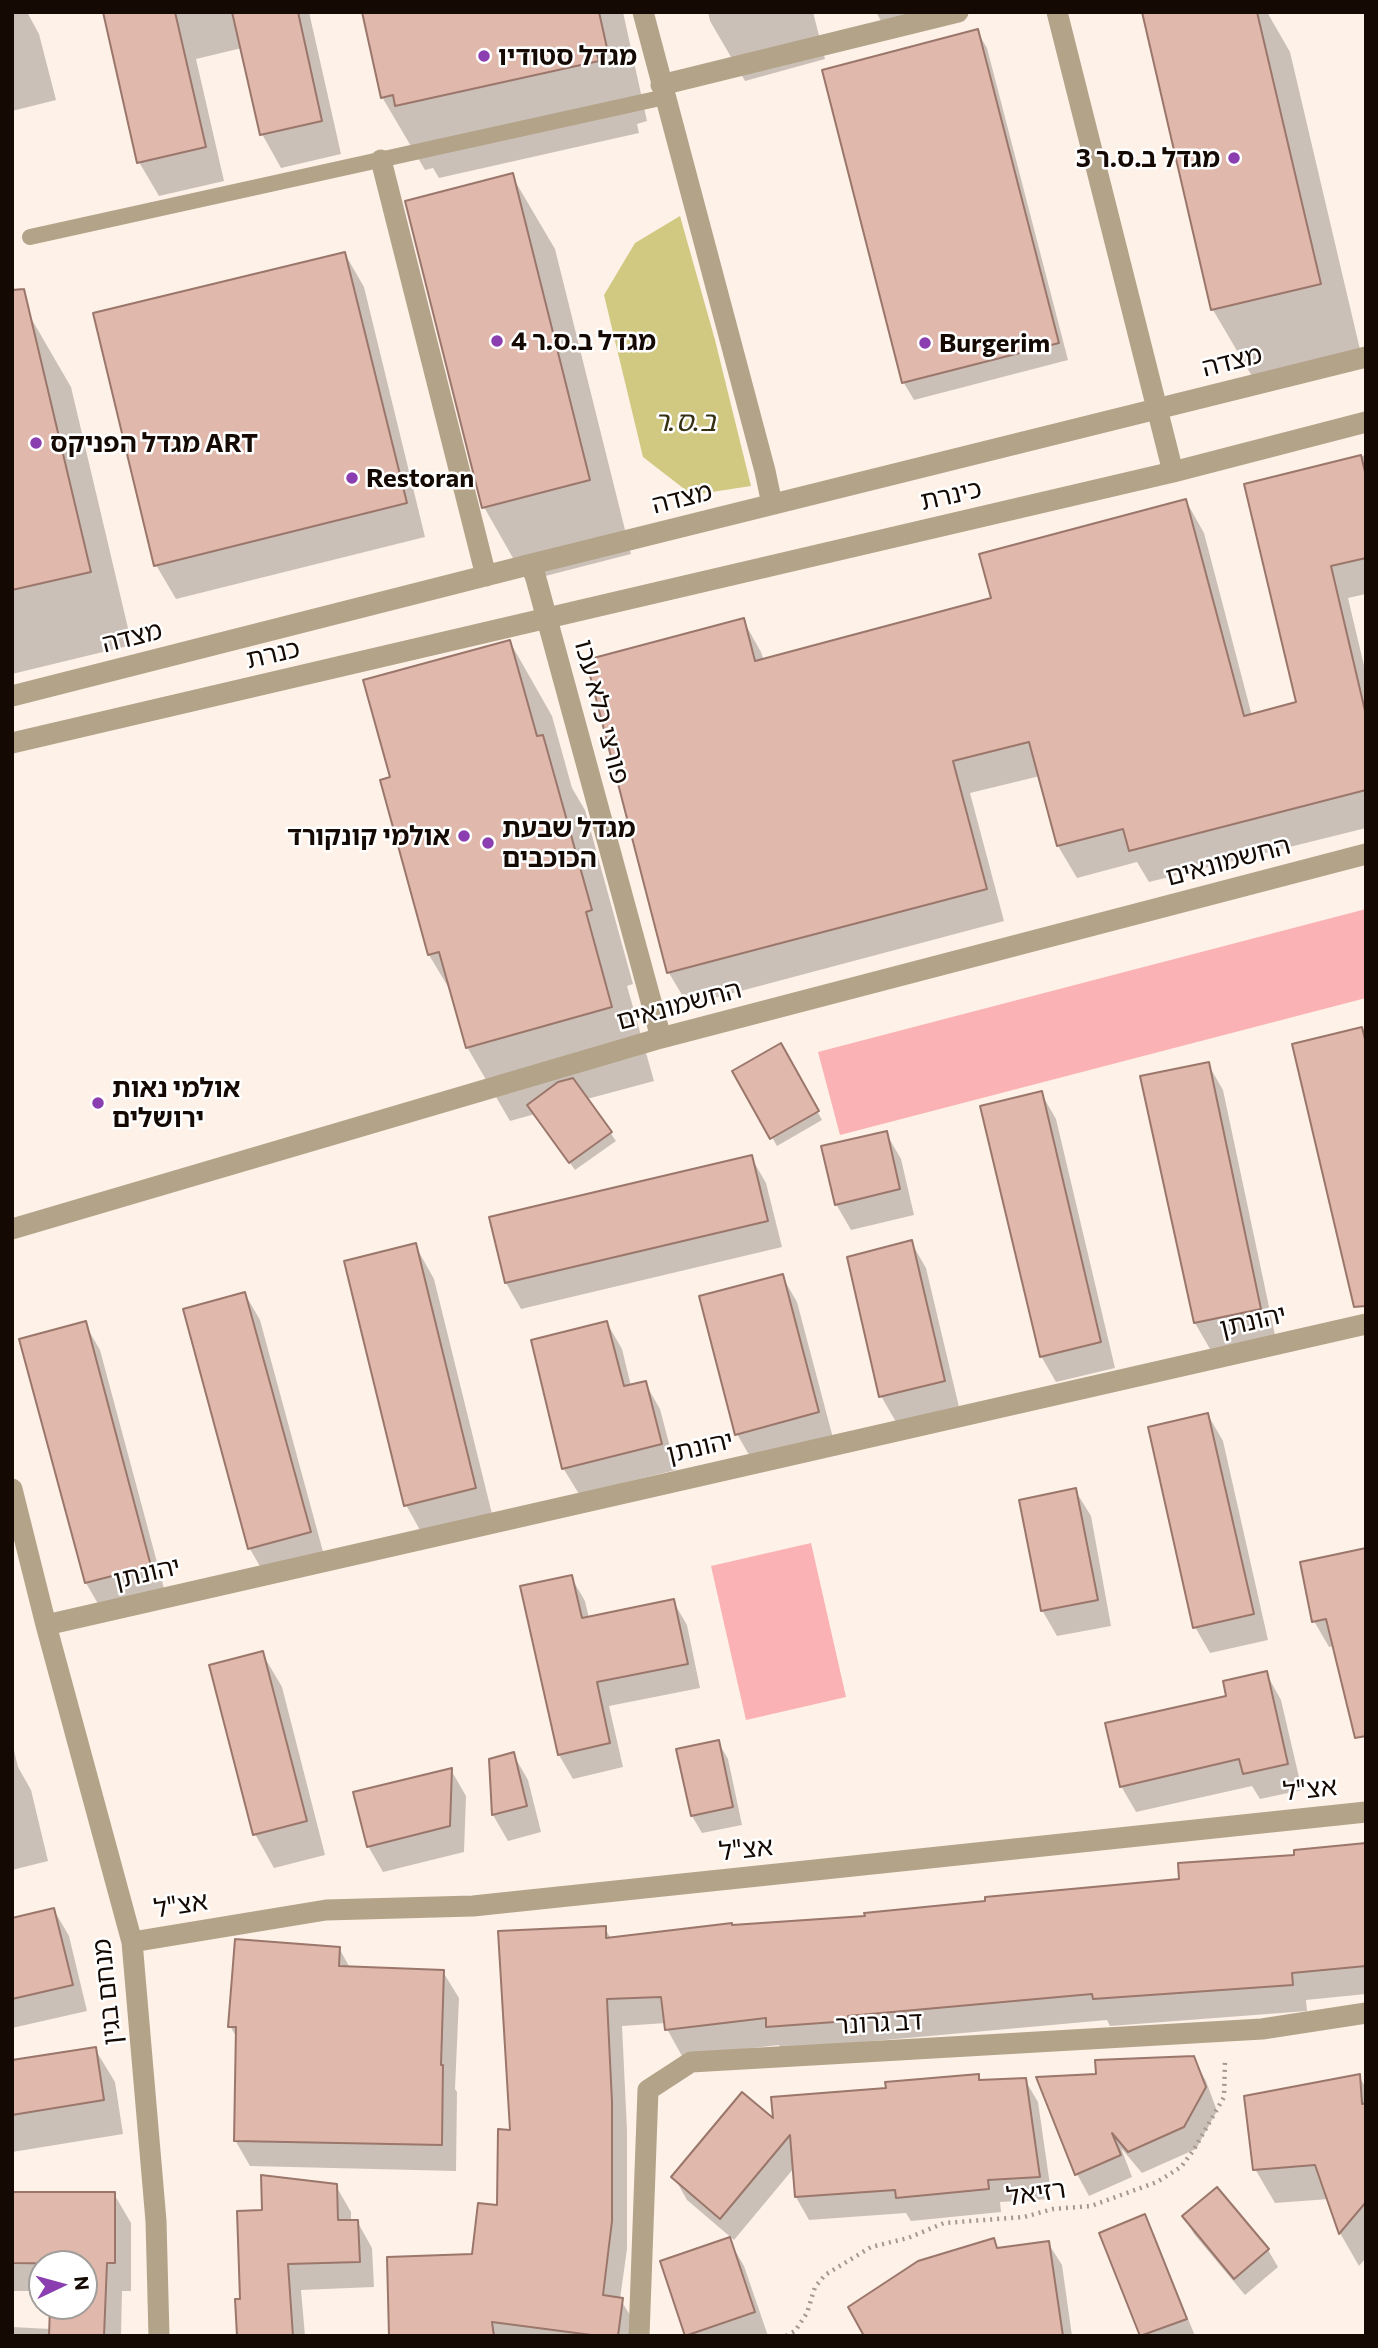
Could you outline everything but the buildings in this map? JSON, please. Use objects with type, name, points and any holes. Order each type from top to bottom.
[{"type":"street","points":[[643,12],[772,504]]},
{"type":"street","points":[[663,91],[958,12]]},
{"type":"street","points":[[1056,12],[1173,472]]},
{"type":"street","points":[[381,160],[485,576]]},
{"type":"street","name":"מצדה","points":[[12,696],[1366,357]]},
{"type":"street","name":"כינרת","points":[[547,618],[1173,472],[1366,422]]},
{"type":"street","name":"פורצי כלא עכו","points":[[532,564],[661,1038]]},
{"type":"street","name":"כנרת","points":[[12,743],[547,618]]},
{"type":"street","name":"החשמונאים","points":[[12,1228],[661,1038],[1366,854]]},
{"type":"street","name":"יהונתן","points":[[46,1625],[1366,1324]]},
{"type":"street","name":"מנחם בגין","points":[[12,1489],[132,1941],[156,2221],[159,2336]]},
{"type":"street","name":"אצ\"ל","points":[[132,1941],[326,1910],[473,1906],[1366,1812]]},
{"type":"street","name":"דב גרונר","points":[[639,2336],[648,2090],[691,2062],[1262,2029],[1366,2012]]},
{"type":"lane","points":[[30,237],[381,160],[663,91]]},
{"type":"path","name":"רזיאל","points":[[786,2336],[795,2331],[807,2313],[815,2287],[825,2275],[871,2248],[908,2238],[944,2223],[1024,2217],[1053,2209],[1091,2206],[1157,2182],[1181,2167],[1224,2096],[1226,2031]]},
{"type":"shaded area","points":[[1366,909],[1366,998],[840,1135],[818,1052]]},
{"type":"shaded area","points":[[811,1543],[846,1697],[746,1720],[711,1566]]},
{"type":"water","name":"ב.ס.ר","points":[[680,216],[715,340],[751,486],[692,495],[643,457],[604,295],[635,243]]},
{"type":"place","name":"מגדל סטודיו","points":[[484,56]]},
{"type":"place","name":"מגדל ב.ס.ר 3","points":[[1234,158]]},
{"type":"place","name":"מגדל ב.ס.ר 4","points":[[497,341]]},
{"type":"place","name":"Burgerim","points":[[925,343]]},
{"type":"place","name":"מגדל הפניקס ART","points":[[36,443]]},
{"type":"place","name":"Restoran","points":[[352,478]]},
{"type":"place","name":"אולמי קונקורד","points":[[464,836]]},
{"type":"place","name":"מגדל שבעת הכוכבים","points":[[488,843]]},
{"type":"place","name":"אולמי נאות ירושלים","points":[[98,1103]]}]
